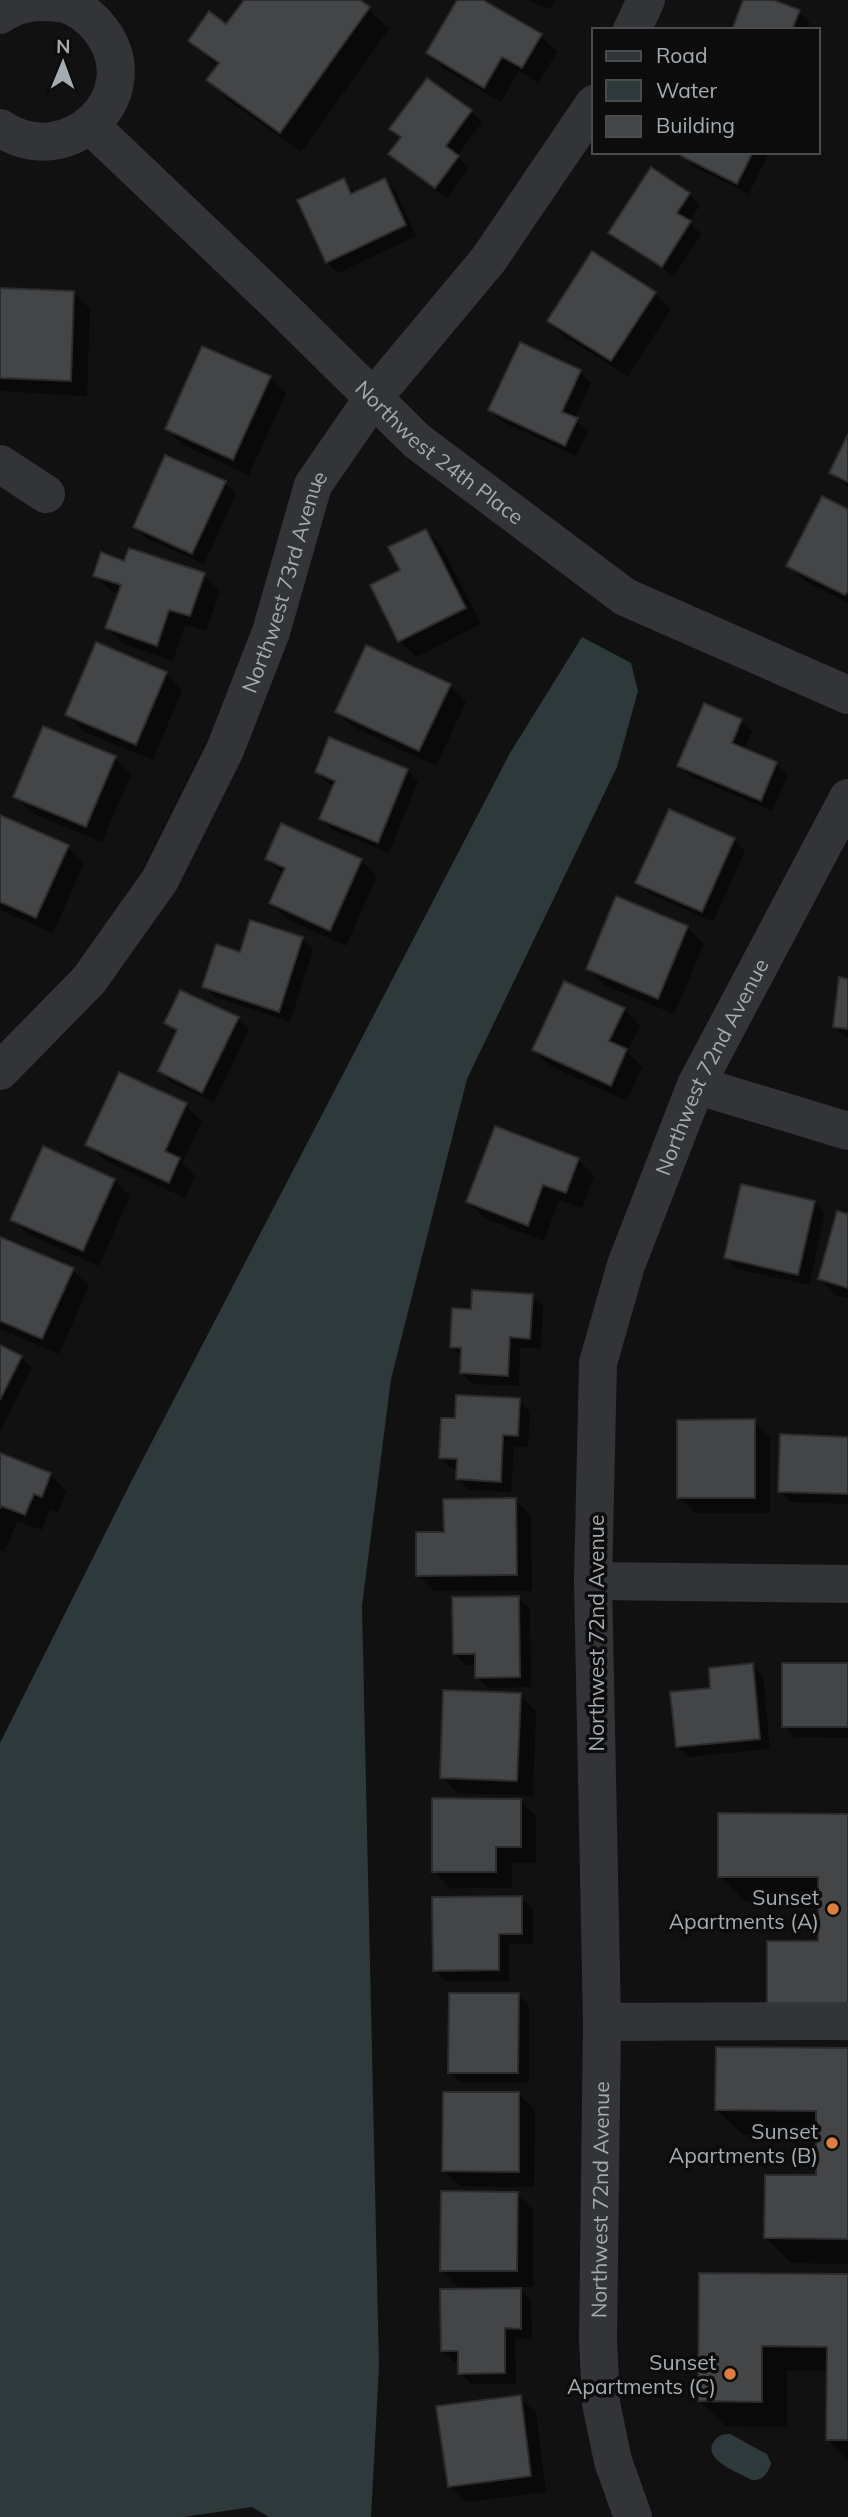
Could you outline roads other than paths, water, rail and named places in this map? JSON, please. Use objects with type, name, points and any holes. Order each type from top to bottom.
[{"type":"street","points":[[0,15],[10,8],[31,1],[52,0],[98,9],[115,60],[114,84],[106,107],[91,126],[71,138],[47,143],[23,140],[1,130]]},
{"type":"street","points":[[633,28],[646,0]]},
{"type":"street","name":"Northwest 73rd Avenue","points":[[0,1071],[89,980],[160,880],[225,750],[271,632],[313,485],[373,398],[489,259],[592,107]]},
{"type":"street","name":"Northwest 24th Place","points":[[91,126],[416,441],[625,597],[848,695]]},
{"type":"street","points":[[0,464],[46,494]]},
{"type":"street","name":"Northwest 72nd Avenue","points":[[633,2517],[613,2461],[601,2403],[598,2340],[601,2022],[593,1581],[598,1363],[626,1265],[696,1085],[848,798]]},
{"type":"street","points":[[696,1085],[848,1131]]},
{"type":"street","points":[[593,1581],[848,1584]]},
{"type":"street","points":[[601,2022],[848,2021]]},
{"type":"water","points":[[582,637],[631,663],[638,691],[617,767],[467,1079],[391,1379],[362,1606],[379,2367],[371,2517],[269,2517],[252,2507],[183,2517],[0,2517],[0,1743],[130,1484],[510,753]]},
{"type":"water","points":[[730,2434],[767,2454],[771,2463],[767,2473],[752,2480],[717,2459],[712,2453],[715,2440],[721,2435]]},
{"type":"place","name":"Sunset Apartments (A)","points":[[833,1909]]},
{"type":"place","name":"Sunset Apartments (B)","points":[[832,2143]]},
{"type":"place","name":"Sunset Apartments (C)","points":[[730,2374]]}]
